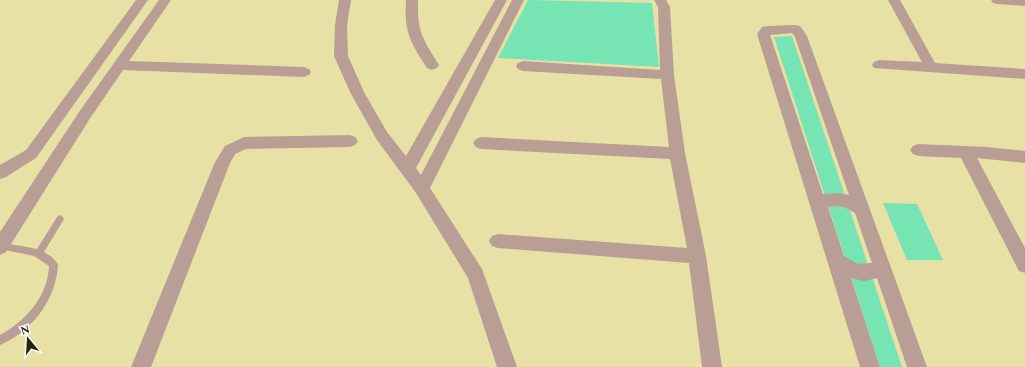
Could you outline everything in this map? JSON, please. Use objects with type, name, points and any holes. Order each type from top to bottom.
[{"type":"street","points":[[0,173],[31,154],[142,0]]},
{"type":"street","points":[[0,246],[84,116],[165,0]]},
{"type":"street","points":[[345,0],[341,25],[341,56],[357,92],[382,136],[422,188],[476,275],[507,367]]},
{"type":"street","points":[[412,0],[412,31],[418,45],[432,65]]},
{"type":"street","points":[[408,169],[501,0]]},
{"type":"street","points":[[422,188],[518,0]]},
{"type":"street","points":[[660,0],[664,7],[667,75],[677,153],[697,256],[712,367]]},
{"type":"street","points":[[894,0],[931,67]]},
{"type":"street","points":[[997,0],[1025,2]]},
{"type":"street","points":[[870,367],[763,34],[767,30],[795,29],[801,36],[917,367]]},
{"type":"street","points":[[121,65],[304,72]]},
{"type":"street","points":[[879,65],[931,67],[1025,74]]},
{"type":"street","points":[[523,66],[667,75]]},
{"type":"street","points":[[60,114],[84,116]]},
{"type":"street","points":[[141,367],[223,162],[230,150],[244,143],[350,141]]},
{"type":"street","points":[[481,143],[677,153]]},
{"type":"street","points":[[418,149],[437,159]]},
{"type":"street","points":[[918,150],[1025,157]]},
{"type":"street","points":[[966,152],[1025,264]]},
{"type":"street","points":[[819,207],[823,201],[836,198],[850,201],[862,209]]},
{"type":"street","points":[[498,241],[697,256]]},
{"type":"street","points":[[837,261],[848,270],[863,273],[875,272],[881,267]]},
{"type":"lane","points":[[39,253],[60,219]]},
{"type":"lane","points":[[0,246],[39,253],[48,258],[54,264],[52,284],[33,315],[20,327],[0,340]]},
{"type":"green space","points":[[528,0],[652,3],[659,67],[498,58]]},
{"type":"green space","points":[[792,36],[902,367],[880,367],[774,37]]},
{"type":"green space","points":[[883,203],[917,204],[943,260],[907,260]]}]
